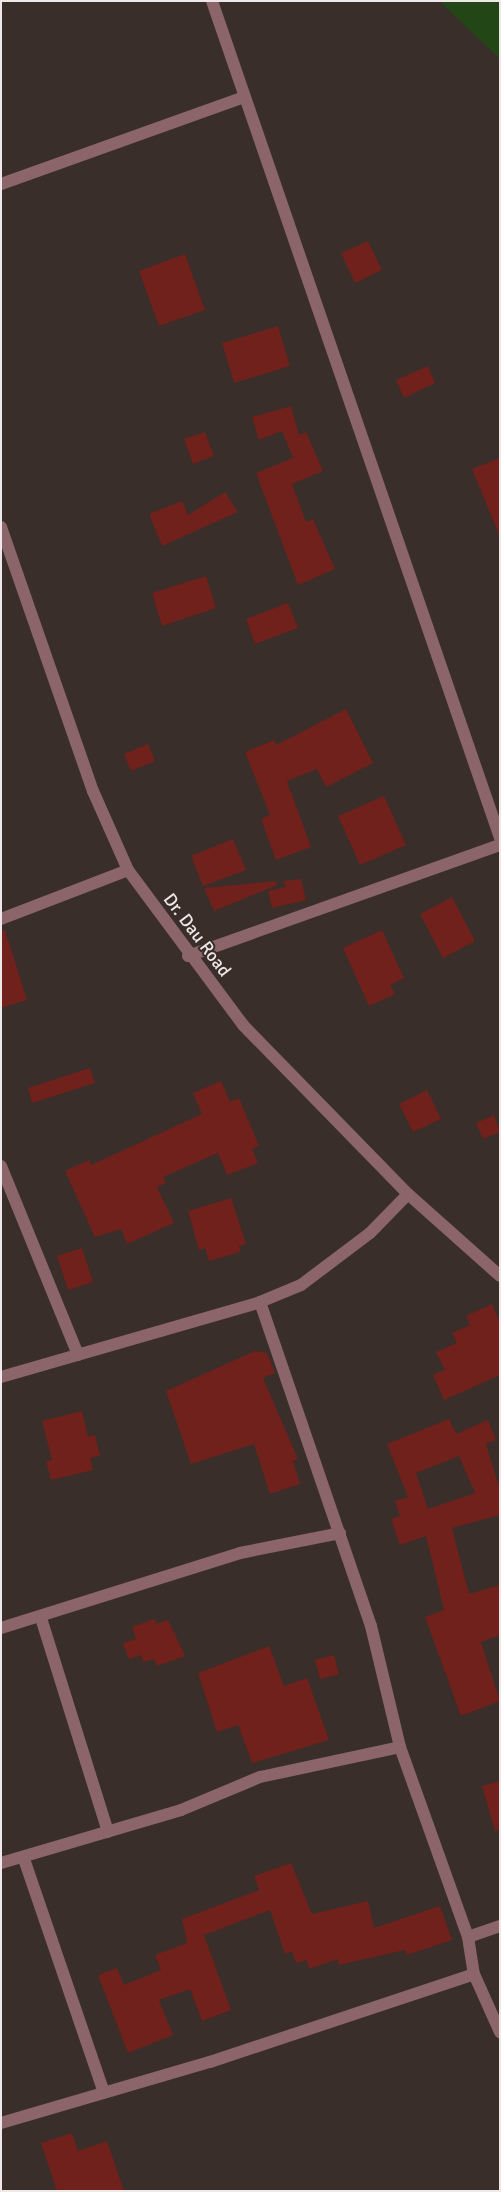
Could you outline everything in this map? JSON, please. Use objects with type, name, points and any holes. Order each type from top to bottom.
[{"type":"street","points":[[212,1],[500,838]]},
{"type":"street","points":[[1,184],[244,97]]},
{"type":"street","name":"Dr. Dau Road","points":[[2,535],[93,791],[128,870],[188,956],[291,1076],[408,1194],[500,1276]]},
{"type":"street","points":[[188,956],[500,845]]},
{"type":"street","points":[[1,920],[128,870]]},
{"type":"street","points":[[1,1166],[78,1355]]},
{"type":"street","points":[[1,1377],[260,1302],[301,1285],[330,1266],[408,1194]]},
{"type":"street","points":[[260,1302],[371,1626],[400,1747],[468,1937],[474,1974],[500,2032]]},
{"type":"street","points":[[1,1628],[41,1618],[152,1578],[240,1553],[340,1533]]},
{"type":"street","points":[[41,1618],[108,1832]]},
{"type":"street","points":[[1,1863],[24,1858],[181,1810],[260,1777],[400,1747]]},
{"type":"street","points":[[24,1858],[104,2093]]},
{"type":"street","points":[[468,1937],[500,1926]]},
{"type":"street","points":[[1,2123],[104,2093],[474,1974]]},
{"type":"green space","points":[[439,1],[500,1],[500,59]]},
{"type":"building","points":[[368,241],[382,270],[355,283],[341,253]]},
{"type":"building","points":[[185,254],[205,310],[159,326],[139,271]]},
{"type":"building","points":[[278,326],[290,366],[234,383],[222,343]]},
{"type":"building","points":[[428,366],[435,383],[404,398],[396,380]]},
{"type":"building","points":[[291,406],[299,435],[306,432],[323,471],[292,484],[306,522],[313,519],[335,569],[298,585],[256,473],[293,458],[282,431],[259,440],[252,417]]},
{"type":"building","points":[[205,432],[214,456],[193,464],[184,439]]},
{"type":"building","points":[[500,458],[500,535],[499,535],[472,469]]},
{"type":"building","points":[[225,492],[238,512],[162,546],[149,514],[182,501],[188,515]]},
{"type":"building","points":[[206,576],[216,608],[162,626],[152,593]]},
{"type":"building","points":[[288,603],[298,628],[255,644],[246,619]]},
{"type":"building","points":[[346,709],[373,763],[326,787],[317,769],[287,781],[311,847],[276,860],[261,819],[270,815],[245,752],[274,740],[276,745]]},
{"type":"building","points":[[148,744],[155,761],[131,771],[124,754]]},
{"type":"building","points":[[384,796],[406,845],[360,865],[338,816]]},
{"type":"building","points":[[233,839],[246,870],[203,886],[191,856]]},
{"type":"building","points":[[301,879],[306,900],[272,908],[268,891],[286,887],[283,881]]},
{"type":"building","points":[[276,881],[277,885],[214,911],[204,888]]},
{"type":"building","points":[[452,897],[475,941],[443,958],[420,914]]},
{"type":"building","points":[[5,930],[27,1000],[1,1008],[1,931]]},
{"type":"building","points":[[382,930],[404,978],[390,985],[395,994],[369,1006],[343,948]]},
{"type":"building","points":[[90,1068],[95,1083],[32,1103],[28,1088]]},
{"type":"building","points":[[221,1081],[230,1102],[239,1098],[259,1146],[252,1149],[258,1163],[227,1175],[218,1153],[163,1177],[166,1183],[157,1187],[174,1223],[127,1244],[121,1229],[95,1237],[65,1171],[89,1160],[91,1165],[202,1114],[193,1093]]},
{"type":"building","points":[[427,1090],[441,1119],[413,1132],[399,1104]]},
{"type":"building","points":[[494,1115],[500,1132],[483,1139],[476,1123]]},
{"type":"building","points":[[231,1198],[246,1244],[239,1246],[240,1252],[209,1261],[205,1248],[199,1250],[188,1211]]},
{"type":"building","points":[[82,1248],[93,1282],[68,1290],[57,1256]]},
{"type":"building","points":[[492,1304],[500,1322],[500,1375],[444,1400],[433,1375],[445,1370],[436,1352],[457,1343],[452,1333],[470,1325],[466,1316]]},
{"type":"building","points":[[255,1351],[267,1353],[275,1373],[263,1378],[298,1459],[293,1461],[300,1484],[270,1494],[254,1444],[191,1464],[166,1391]]},
{"type":"building","points":[[82,1411],[88,1437],[95,1435],[100,1456],[90,1458],[93,1470],[51,1480],[46,1461],[52,1460],[42,1421]]},
{"type":"building","points":[[449,1419],[456,1434],[488,1420],[496,1440],[486,1444],[500,1490],[500,1515],[452,1528],[469,1594],[500,1585],[500,1635],[481,1642],[500,1701],[461,1716],[425,1617],[444,1610],[426,1536],[400,1545],[391,1519],[400,1516],[395,1501],[408,1497],[387,1444]],"holes":[[[459,1456],[475,1493],[428,1509],[416,1473]]]},
{"type":"building","points":[[154,1619],[156,1624],[168,1620],[185,1656],[157,1666],[154,1659],[143,1662],[141,1655],[129,1659],[123,1643],[136,1639],[132,1627]]},
{"type":"building","points":[[269,1646],[284,1686],[307,1678],[329,1740],[252,1763],[238,1725],[217,1732],[198,1673]]},
{"type":"building","points":[[334,1655],[339,1674],[320,1679],[315,1660]]},
{"type":"building","points":[[500,1781],[500,1830],[495,1831],[482,1786]]},
{"type":"building","points":[[291,1863],[312,1914],[368,1901],[374,1928],[440,1906],[452,1940],[407,1955],[405,1950],[339,1965],[338,1959],[309,1969],[307,1960],[296,1963],[292,1951],[285,1954],[270,1910],[204,1935],[231,2010],[202,2021],[190,1989],[159,2000],[173,2035],[128,2053],[98,1975],[117,1968],[124,1985],[161,1970],[155,1955],[187,1943],[182,1919],[259,1890],[254,1876]]},
{"type":"building","points":[[72,2133],[78,2151],[107,2141],[124,2191],[57,2191],[41,2143]]}]
